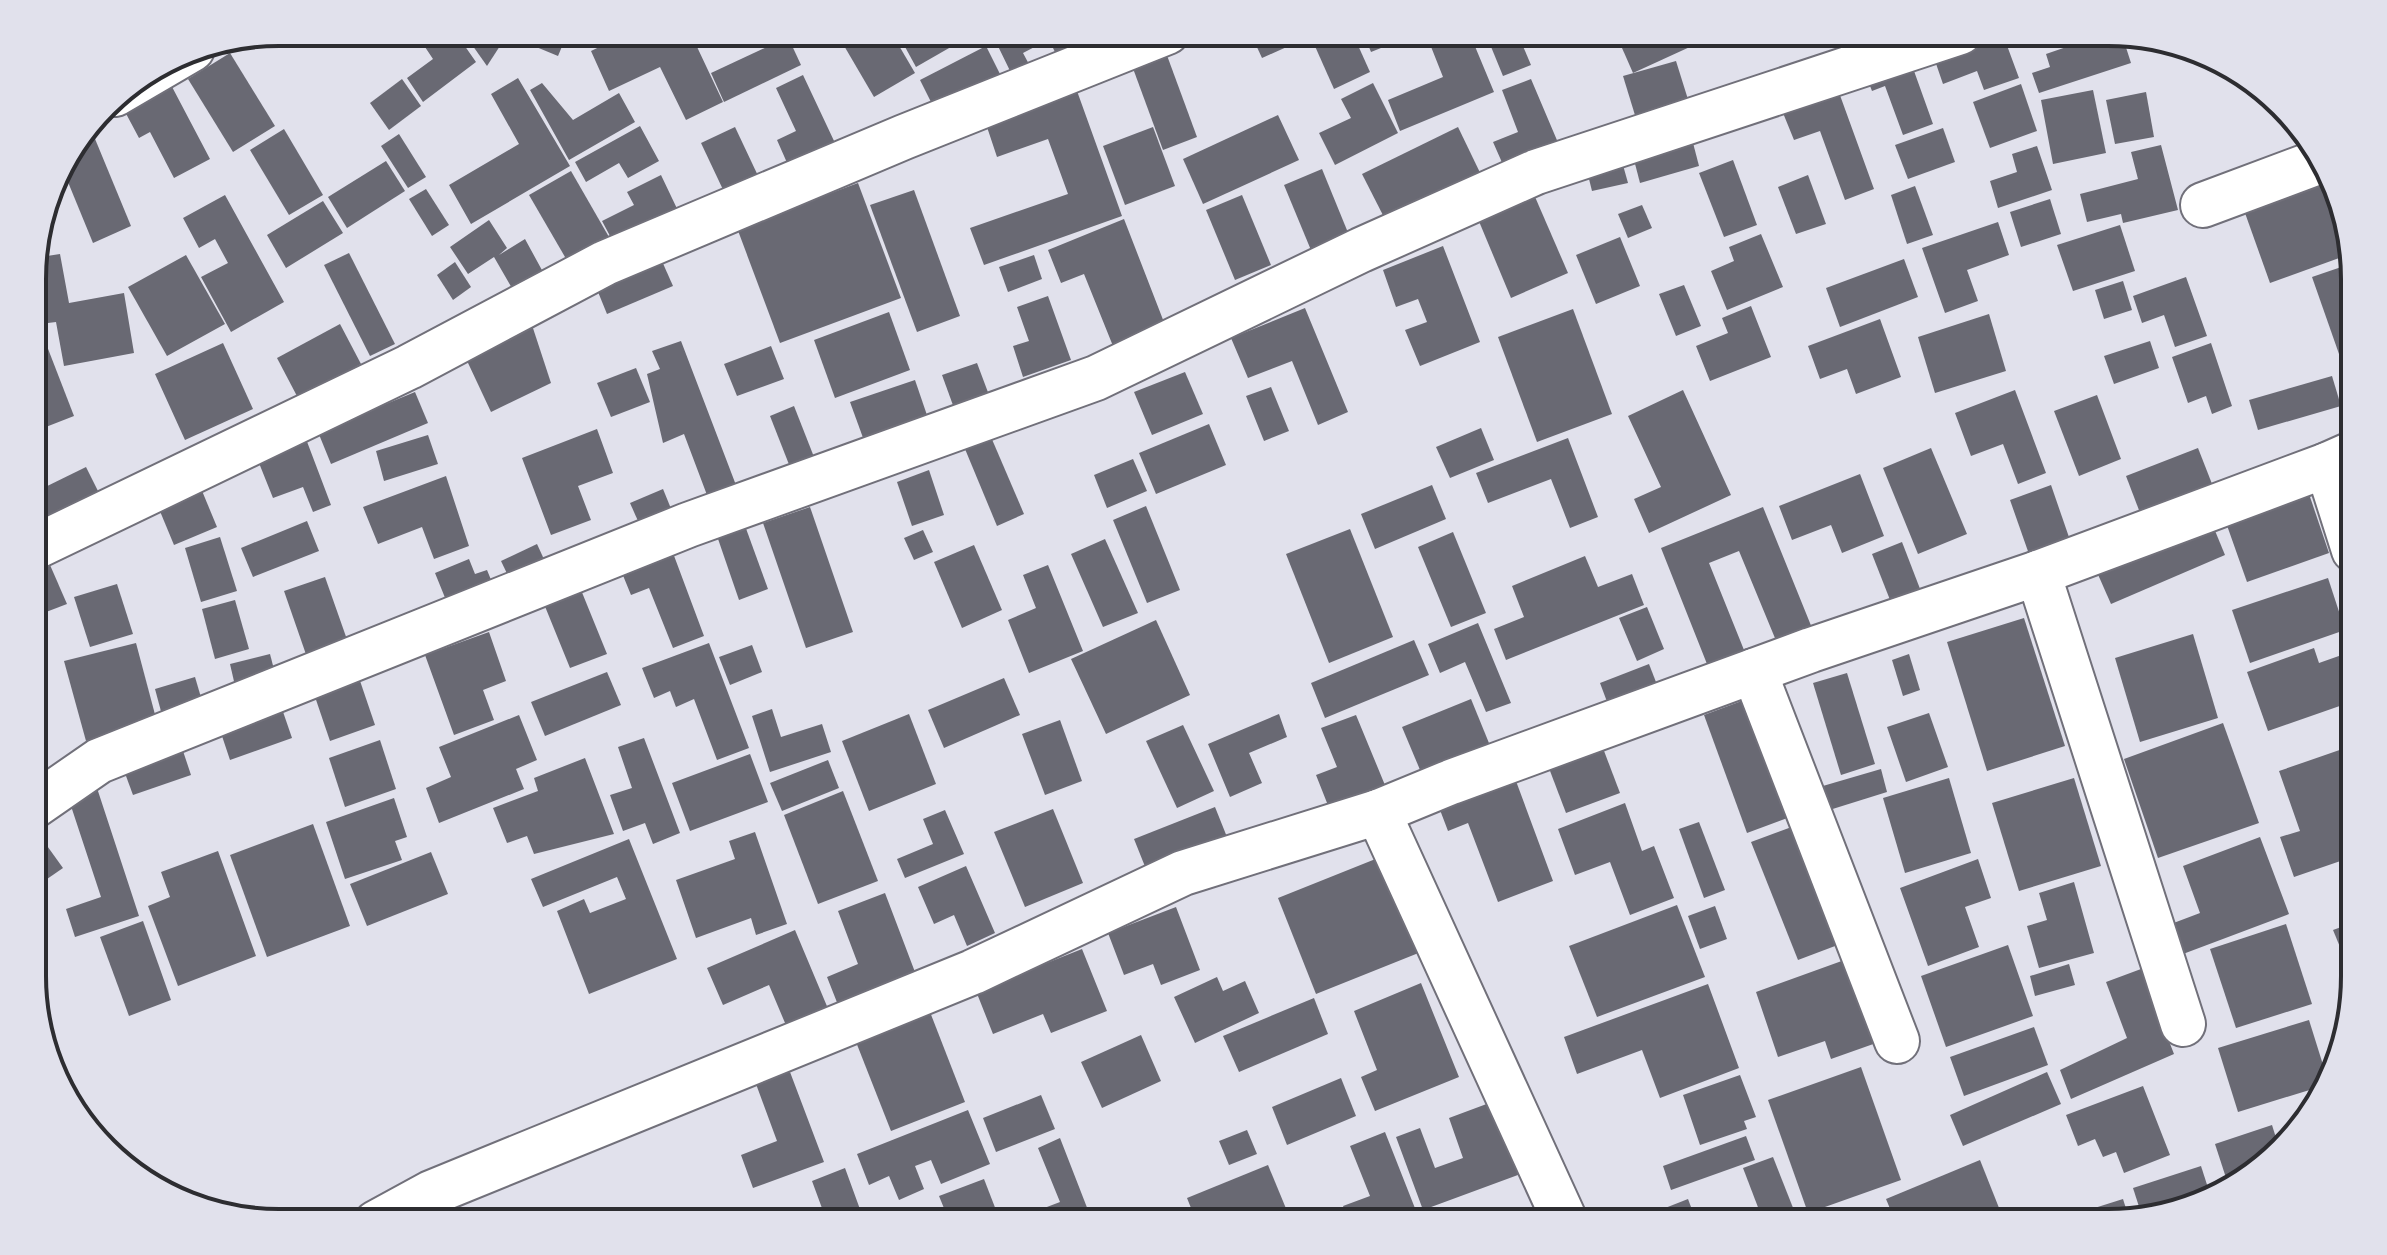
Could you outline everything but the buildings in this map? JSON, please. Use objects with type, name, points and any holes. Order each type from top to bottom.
[{"type":"lane","points":[[46,542],[409,367],[605,263],[904,137],[1132,46]]},
{"type":"lane","points":[[46,798],[99,761],[688,525],[1096,378],[1361,250],[1536,172],[1918,46]]},
{"type":"lane","points":[[2203,205],[2311,165]]},
{"type":"lane","points":[[402,1209],[431,1193],[973,972],[1183,873],[1378,812],[1451,782],[1754,671],[2038,573],[2340,459]]},
{"type":"lane","points":[[2038,573],[2183,1024]]},
{"type":"lane","points":[[1754,671],[1897,1041]]},
{"type":"lane","points":[[1378,812],[1560,1209]]}]
